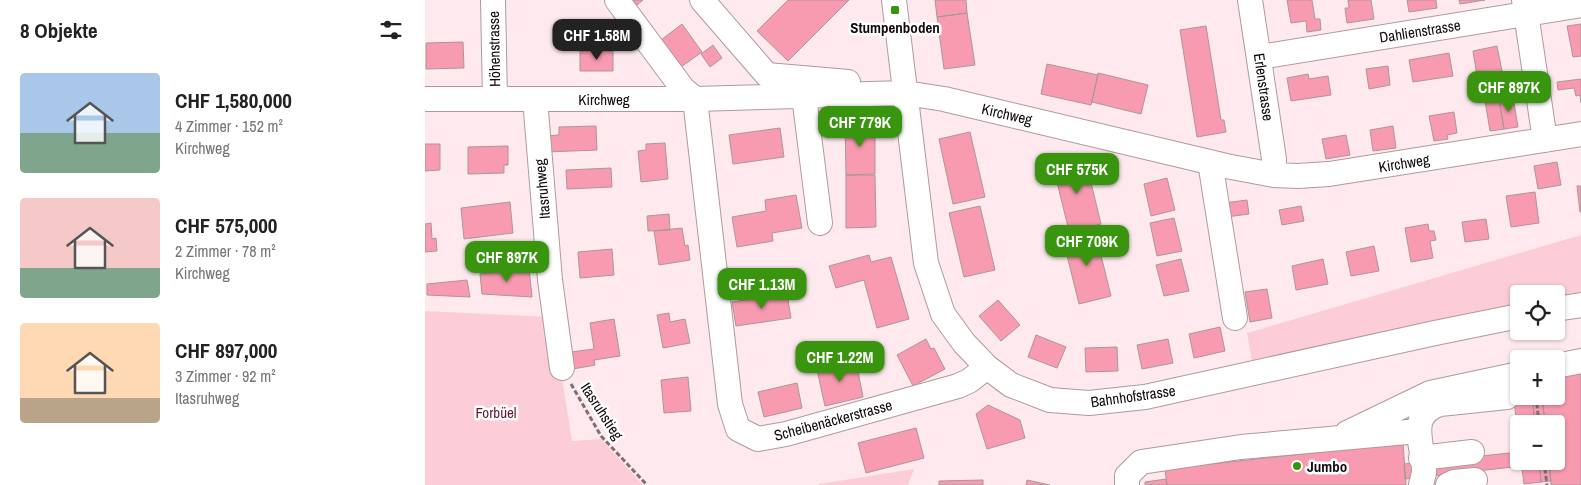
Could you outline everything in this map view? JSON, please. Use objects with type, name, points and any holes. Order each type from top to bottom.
[{"type":"street","name":"Höhenstrasse","points":[[493,0],[495,99]]},
{"type":"street","points":[[617,0],[683,89],[695,99]]},
{"type":"street","points":[[702,0],[767,75],[847,82],[853,95]]},
{"type":"street","name":"Bahnhofstrasse","points":[[893,0],[926,263],[943,314],[964,343],[987,367],[1011,385],[1050,400],[1089,403],[1145,397],[1510,318]]},
{"type":"street","name":"Erlenstrasse","points":[[1250,0],[1274,159],[1274,175]]},
{"type":"street","name":"Dahlienstrasse","points":[[1260,57],[1525,7],[1581,5]]},
{"type":"street","points":[[1525,7],[1545,140]]},
{"type":"street","name":"Kirchweg","points":[[425,99],[695,99],[906,93],[944,99],[1210,162],[1274,175],[1298,176],[1329,174],[1581,134]]},
{"type":"street","points":[[804,96],[819,223]]},
{"type":"street","name":"Itasruhweg","points":[[535,99],[550,280],[562,368]]},
{"type":"street","name":"Scheibenäckerstrasse","points":[[695,99],[730,404],[738,429],[759,439],[786,434],[957,386],[969,381],[987,367]]},
{"type":"street","points":[[1210,162],[1235,318]]},
{"type":"street","points":[[1565,308],[1581,305]]},
{"type":"street","points":[[1565,364],[1581,361]]},
{"type":"street","points":[[1332,440],[1430,393],[1510,376]]},
{"type":"street","points":[[1472,452],[1425,475],[1418,431],[1420,422],[1433,406],[1507,397]]},
{"type":"street","points":[[1127,485],[1127,476],[1141,462],[1241,447],[1418,431]]},
{"type":"street","points":[[1449,485],[1454,482],[1475,480]]},
{"type":"path","name":"Itasruhstieg","points":[[562,368],[601,436],[647,485]]},
{"type":"path","points":[[1545,470],[1547,485]]},
{"type":"green space","points":[[1581,235],[1581,295],[1565,298],[1565,285],[1510,285],[1510,308],[1252,362],[1247,333]]},
{"type":"green space","name":"Forbüel","points":[[425,311],[552,317],[572,441],[601,439],[643,485],[425,485]]},
{"type":"green space","points":[[914,469],[908,485],[819,485],[819,484]]},
{"type":"building","points":[[633,0],[643,0],[637,5]]},
{"type":"building","points":[[788,0],[849,0],[788,61],[757,31]]},
{"type":"building","points":[[935,0],[966,0],[967,13],[937,17]]},
{"type":"building","points":[[1287,0],[1312,0],[1315,19],[1320,19],[1321,30],[1307,32],[1306,21],[1291,23]]},
{"type":"building","points":[[1348,0],[1371,0],[1374,19],[1347,23],[1345,8],[1349,8]]},
{"type":"building","points":[[1407,0],[1436,0],[1437,8],[1409,12]]},
{"type":"building","points":[[1459,0],[1485,0],[1460,4]]},
{"type":"building","points":[[967,13],[975,65],[944,69],[937,17]]},
{"type":"building","points":[[682,24],[702,52],[681,67],[661,40]]},
{"type":"building","points":[[1581,24],[1581,56],[1573,57],[1567,26]]},
{"type":"building","points":[[1206,26],[1221,120],[1224,120],[1226,132],[1197,137],[1180,30]]},
{"type":"building","points":[[463,42],[464,68],[426,69],[426,43]]},
{"type":"building","points":[[713,45],[722,58],[710,67],[701,54]]},
{"type":"building","points":[[1497,46],[1502,71],[1477,76],[1473,51]]},
{"type":"building","points":[[580,51],[613,51],[613,71],[580,71]]},
{"type":"building","points":[[1449,53],[1453,76],[1413,82],[1409,60]]},
{"type":"building","points":[[1047,64],[1098,75],[1091,105],[1041,94]]},
{"type":"building","points":[[1388,66],[1390,85],[1369,89],[1366,69]]},
{"type":"building","points":[[1098,73],[1148,85],[1141,114],[1092,102]]},
{"type":"building","points":[[1308,74],[1309,79],[1328,76],[1331,95],[1291,101],[1287,78]]},
{"type":"building","points":[[1581,79],[1581,103],[1580,95],[1576,96],[1574,88],[1558,90],[1557,82]]},
{"type":"building","points":[[1513,97],[1518,127],[1504,129],[1499,99]]},
{"type":"building","points":[[1499,99],[1504,129],[1490,131],[1485,101]]},
{"type":"building","points":[[1454,112],[1457,133],[1447,135],[1448,139],[1434,141],[1429,116]]},
{"type":"building","points":[[845,121],[875,121],[875,174],[846,175]]},
{"type":"building","points":[[596,126],[597,150],[547,152],[546,136],[559,135],[559,127]]},
{"type":"building","points":[[1393,126],[1396,148],[1373,151],[1370,130]]},
{"type":"building","points":[[780,128],[784,157],[733,164],[729,135]]},
{"type":"building","points":[[970,132],[985,197],[953,204],[939,139]]},
{"type":"building","points":[[1346,135],[1350,155],[1326,159],[1322,139]]},
{"type":"building","points":[[665,143],[668,179],[641,182],[638,151],[646,150],[646,144]]},
{"type":"building","points":[[425,144],[440,144],[440,170],[425,171]]},
{"type":"building","points":[[508,146],[508,165],[504,165],[504,173],[468,174],[468,147]]},
{"type":"building","points":[[1085,158],[1101,224],[1069,231],[1053,166]]},
{"type":"building","points":[[1557,162],[1561,185],[1538,189],[1534,166]]},
{"type":"building","points":[[611,168],[612,187],[567,189],[566,170]]},
{"type":"building","points":[[846,175],[875,175],[876,227],[846,228]]},
{"type":"building","points":[[1167,178],[1175,210],[1151,216],[1144,184]]},
{"type":"building","points":[[1577,186],[1581,186],[1581,212],[1580,212]]},
{"type":"building","points":[[1535,192],[1539,223],[1511,227],[1506,196]]},
{"type":"building","points":[[796,195],[802,228],[772,233],[773,241],[737,247],[732,217],[766,211],[765,200]]},
{"type":"building","points":[[1247,200],[1249,214],[1226,217],[1224,203]]},
{"type":"building","points":[[510,202],[513,233],[464,239],[461,208]]},
{"type":"building","points":[[980,206],[995,270],[964,277],[949,213]]},
{"type":"building","points":[[1301,206],[1304,221],[1282,225],[1279,210]]},
{"type":"building","points":[[669,214],[670,230],[648,231],[647,216]]},
{"type":"building","points":[[1174,218],[1182,251],[1157,256],[1150,223]]},
{"type":"building","points":[[1486,219],[1489,239],[1465,242],[1462,222]]},
{"type":"building","points":[[431,223],[432,239],[436,238],[437,251],[425,252],[425,224]]},
{"type":"building","points":[[1428,224],[1429,231],[1434,231],[1436,240],[1430,241],[1433,258],[1411,262],[1405,228]]},
{"type":"building","points":[[682,228],[685,246],[688,245],[690,260],[659,265],[654,231]]},
{"type":"building","points":[[1095,231],[1111,296],[1079,304],[1063,239]]},
{"type":"building","points":[[1374,246],[1379,271],[1351,276],[1346,252]]},
{"type":"building","points":[[612,249],[614,275],[580,278],[578,252]]},
{"type":"building","points":[[869,255],[871,262],[891,257],[909,319],[877,328],[864,280],[836,288],[829,266]]},
{"type":"building","points":[[1181,259],[1189,291],[1164,296],[1156,265]]},
{"type":"building","points":[[1323,259],[1328,284],[1296,290],[1292,266]]},
{"type":"building","points":[[529,268],[532,297],[482,294],[480,274]]},
{"type":"building","points":[[467,280],[470,297],[427,295],[427,284]]},
{"type":"building","points":[[1267,289],[1272,318],[1250,322],[1245,292]]},
{"type":"building","points":[[787,294],[791,318],[736,326],[732,302]]},
{"type":"building","points":[[998,300],[1020,325],[1001,341],[979,316]]},
{"type":"building","points":[[669,313],[670,322],[685,319],[690,343],[663,348],[657,315]]},
{"type":"building","points":[[614,319],[620,356],[594,360],[595,365],[573,369],[571,352],[594,349],[590,323]]},
{"type":"building","points":[[1220,327],[1225,351],[1194,358],[1189,334]]},
{"type":"building","points":[[1036,335],[1066,347],[1057,368],[1028,357]]},
{"type":"building","points":[[926,339],[931,349],[934,348],[945,369],[913,386],[897,355]]},
{"type":"building","points":[[1168,339],[1173,363],[1142,369],[1137,345]]},
{"type":"building","points":[[1117,347],[1118,371],[1086,372],[1085,348]]},
{"type":"building","points":[[856,361],[863,397],[825,406],[817,370]]},
{"type":"building","points":[[1581,374],[1581,485],[1551,485],[1550,470],[1565,470],[1565,415],[1544,415],[1543,405],[1565,405],[1565,375]]},
{"type":"building","points":[[688,377],[691,411],[664,413],[661,380]]},
{"type":"building","points":[[797,383],[802,408],[764,417],[758,392]]},
{"type":"building","points":[[988,405],[1020,420],[1025,438],[987,449],[976,414]]},
{"type":"building","points":[[1514,405],[1533,405],[1534,415],[1516,415]]},
{"type":"building","points":[[1533,405],[1543,405],[1544,415],[1534,415]]},
{"type":"building","points":[[916,428],[924,458],[866,473],[858,443]]},
{"type":"building","name":"Jumbo","points":[[1403,443],[1406,485],[1167,485],[1165,469]]},
{"type":"building","points":[[1510,453],[1510,467],[1405,479],[1404,464]]},
{"type":"building","points":[[1522,470],[1540,470],[1541,482],[1524,484]]},
{"type":"building","points":[[1540,470],[1550,470],[1551,481],[1541,482]]},
{"type":"building","points":[[1166,479],[1167,485],[1145,485],[1145,482]]},
{"type":"building","points":[[983,480],[983,485],[939,485],[939,481]]},
{"type":"building","points":[[1027,480],[1050,485],[1026,485]]},
{"type":"place","name":"Stumpenboden","points":[[895,10]]},
{"type":"place","name":"Jumbo","points":[[1297,466]]}]
